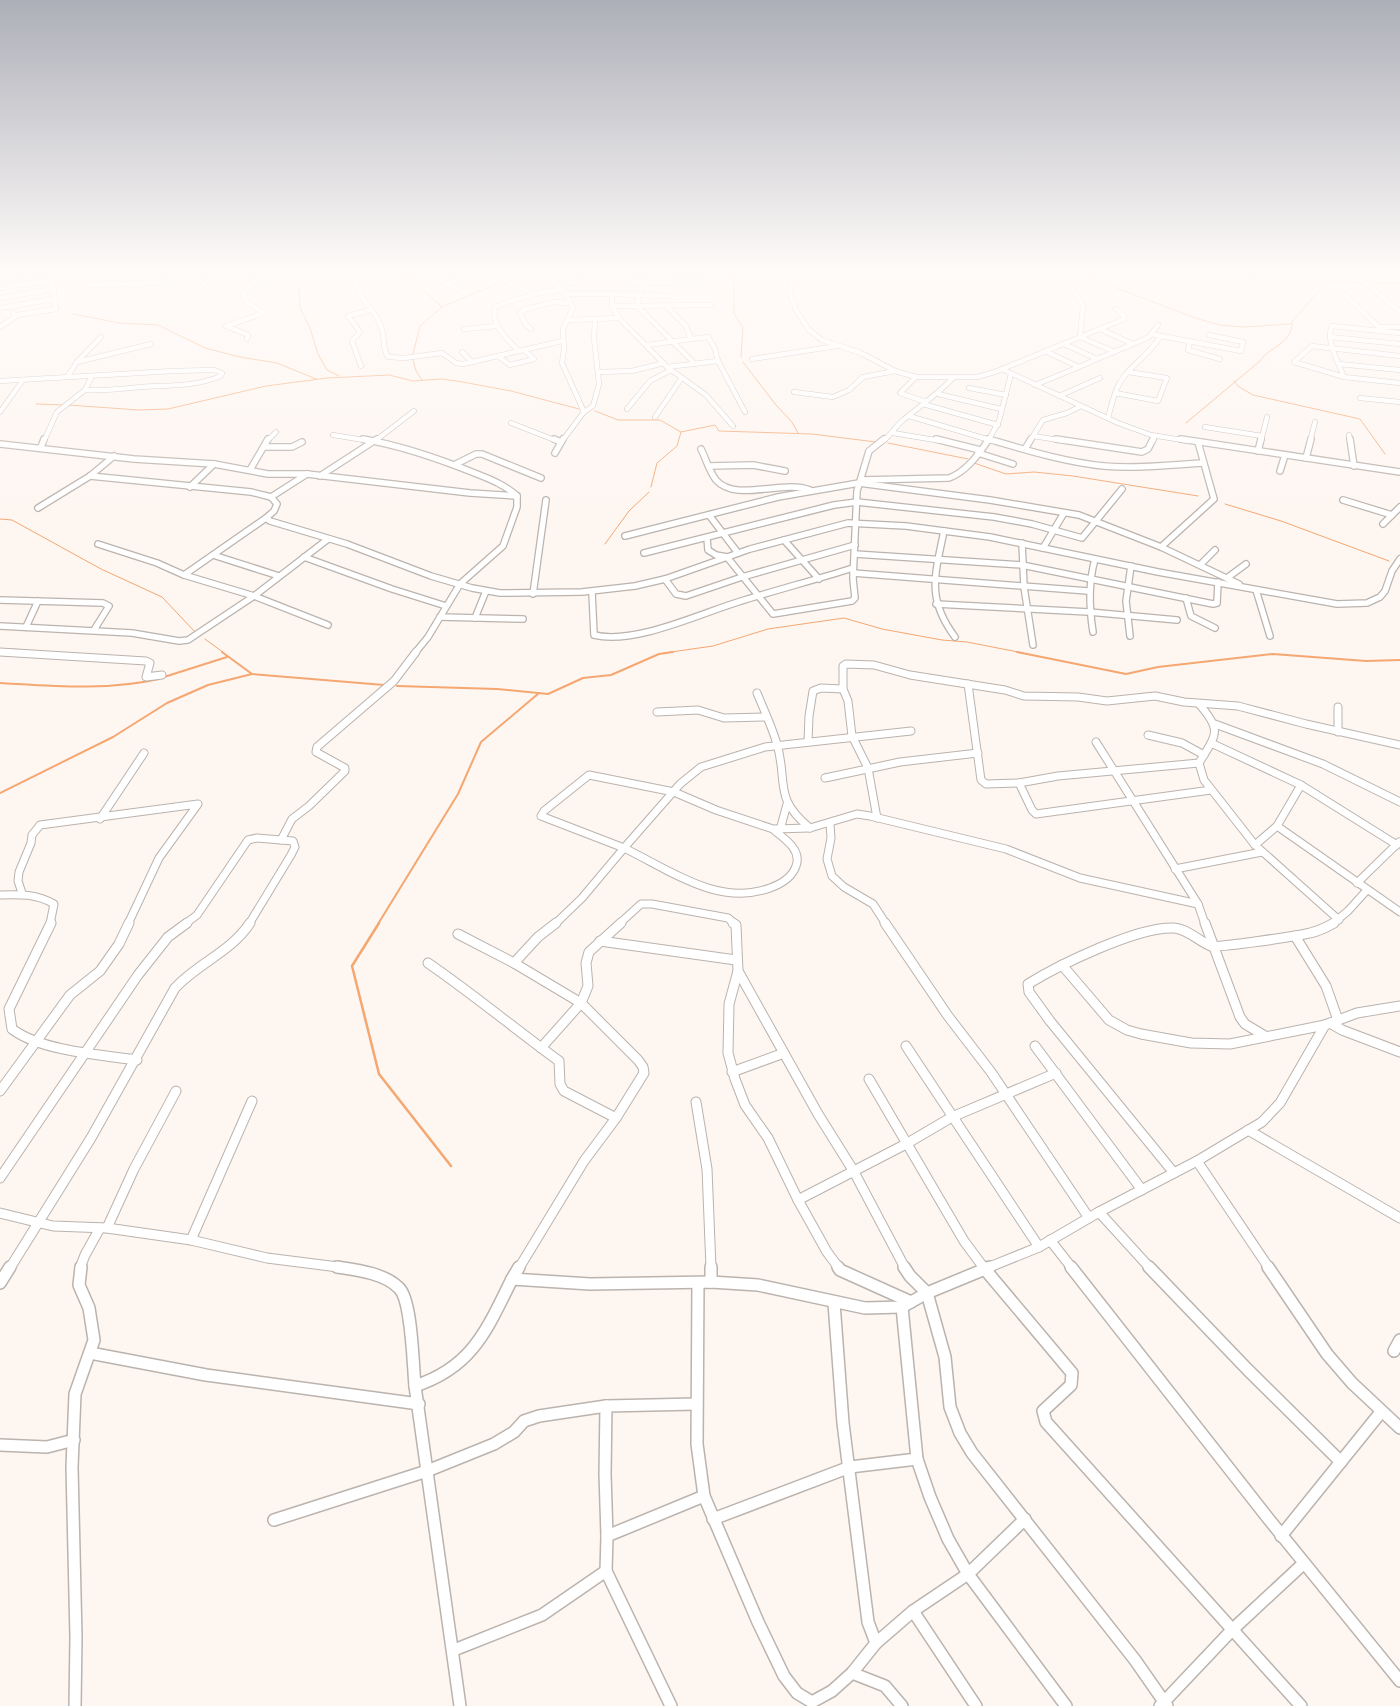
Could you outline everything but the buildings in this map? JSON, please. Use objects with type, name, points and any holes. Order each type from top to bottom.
[{"type":"street","points":[[67,377],[86,353]]},
{"type":"street","points":[[77,362],[121,353]]},
{"type":"street","points":[[356,353],[361,366]]},
{"type":"street","points":[[386,353],[388,357],[404,358],[442,354],[460,364],[512,353]]},
{"type":"street","points":[[463,353],[472,362]]},
{"type":"street","points":[[498,356],[510,365],[534,359],[527,353]]},
{"type":"street","points":[[563,353],[564,369],[573,384],[584,412]]},
{"type":"street","points":[[555,453],[584,412],[593,406],[599,384],[596,353]]},
{"type":"street","points":[[654,353],[682,379],[706,395],[733,426]]},
{"type":"street","points":[[683,353],[695,364]]},
{"type":"street","points":[[716,353],[718,361],[746,412]]},
{"type":"street","points":[[752,359],[804,353]]},
{"type":"street","points":[[860,353],[895,371],[916,377],[977,377],[1002,370],[1045,353]]},
{"type":"street","points":[[1047,353],[1079,367]]},
{"type":"street","points":[[1083,353],[1097,359]]},
{"type":"street","points":[[1035,385],[1113,353]]},
{"type":"street","points":[[1108,418],[1116,394],[1128,372],[1149,353]]},
{"type":"street","points":[[1197,353],[1220,359]]},
{"type":"street","points":[[1305,353],[1294,362],[1344,377],[1400,383]]},
{"type":"street","points":[[1335,353],[1344,377]]},
{"type":"street","points":[[1367,353],[1400,356]]},
{"type":"street","points":[[599,372],[632,371],[718,361]]},
{"type":"street","points":[[1339,364],[1400,370]]},
{"type":"street","points":[[627,409],[650,381],[667,366]]},
{"type":"street","points":[[0,381],[208,370],[222,373],[221,376],[216,378],[195,383],[85,390]]},
{"type":"street","points":[[1002,370],[1108,418],[1156,436],[1400,472]]},
{"type":"street","points":[[794,392],[832,397],[849,390],[863,377],[895,371]]},
{"type":"street","points":[[1116,394],[1158,401],[1167,378],[1128,372]]},
{"type":"street","points":[[626,536],[810,490],[859,482],[954,478],[979,452],[998,424],[1011,374]]},
{"type":"street","points":[[41,447],[52,418],[85,390],[92,376]]},
{"type":"street","points":[[916,377],[900,393],[925,403],[998,424]]},
{"type":"street","points":[[707,538],[708,550],[716,555],[727,556],[770,612],[778,615],[852,601],[855,598],[853,570],[859,482],[869,451],[893,433],[900,423],[938,394],[954,377]]},
{"type":"street","points":[[1059,396],[1100,378]]},
{"type":"street","points":[[654,417],[682,379]]},
{"type":"street","points":[[0,412],[22,380]]},
{"type":"street","points":[[969,388],[1006,395]]},
{"type":"street","points":[[938,394],[1001,409]]},
{"type":"street","points":[[1360,398],[1400,402]]},
{"type":"street","points":[[1025,449],[1042,420],[1067,413],[1081,406]]},
{"type":"street","points":[[320,476],[376,440],[414,411]]},
{"type":"street","points":[[909,416],[1046,456],[1117,468],[1203,463]]},
{"type":"street","points":[[1258,451],[1267,417]]},
{"type":"street","points":[[1306,458],[1315,422]]},
{"type":"street","points":[[511,423],[561,442]]},
{"type":"street","points":[[1206,427],[1262,436]]},
{"type":"street","points":[[250,470],[258,463],[259,454],[268,439],[276,432]]},
{"type":"street","points":[[893,433],[947,442],[1013,464]]},
{"type":"street","points":[[281,840],[292,818],[309,806],[345,771],[345,768],[341,765],[316,752],[317,747],[394,681],[428,637],[460,584],[498,553],[517,507],[517,496],[508,487],[456,464],[410,448],[376,440],[333,435]]},
{"type":"street","points":[[1349,435],[1354,466]]},
{"type":"street","points":[[1033,436],[1142,452],[1148,449],[1156,436]]},
{"type":"street","points":[[264,447],[292,447],[302,442]]},
{"type":"street","points":[[1161,547],[1214,499],[1198,442]]},
{"type":"street","points":[[0,444],[214,464],[268,474],[307,474],[470,493],[517,496]]},
{"type":"street","points":[[701,449],[720,485],[737,490],[798,486],[810,490]]},
{"type":"street","points":[[456,464],[476,454],[482,454],[541,478]]},
{"type":"street","points":[[1280,471],[1285,455]]},
{"type":"street","points":[[38,508],[90,476],[114,456]]},
{"type":"street","points":[[190,487],[214,464]]},
{"type":"street","points":[[709,466],[753,465],[785,471]]},
{"type":"street","points":[[90,476],[251,492],[271,497],[307,474]]},
{"type":"street","points":[[859,482],[990,500],[1079,515],[1161,547],[1247,588]]},
{"type":"street","points":[[644,553],[834,505],[857,502],[994,517],[1082,538],[1122,489]]},
{"type":"street","points":[[184,575],[266,518],[276,508],[271,497]]},
{"type":"street","points":[[533,594],[546,500]]},
{"type":"street","points":[[1344,500],[1392,515]]},
{"type":"street","points":[[1383,524],[1400,507]]},
{"type":"street","points":[[1043,548],[1064,512]]},
{"type":"street","points":[[709,515],[738,553]]},
{"type":"street","points":[[266,518],[278,524],[328,539],[408,569],[460,584],[486,591],[533,594],[592,592],[618,589],[665,579],[727,556],[848,523],[944,531],[1022,543],[1095,559],[1324,602],[1357,604],[1378,600],[1385,591],[1390,573],[1400,558]]},
{"type":"street","points":[[944,531],[934,579],[936,604],[942,621],[955,638]]},
{"type":"street","points":[[0,626],[94,630],[151,635],[179,641],[188,640],[254,596],[328,539]]},
{"type":"street","points":[[784,540],[819,579]]},
{"type":"street","points":[[1022,543],[1024,587],[1033,645]]},
{"type":"street","points":[[98,544],[157,563],[184,575],[254,596],[328,624]]},
{"type":"street","points":[[665,579],[676,594],[681,596],[801,559],[855,545]]},
{"type":"street","points":[[1200,565],[1215,550]]},
{"type":"street","points":[[855,554],[1022,565],[1217,603],[1218,582]]},
{"type":"street","points":[[213,555],[279,576]]},
{"type":"street","points":[[304,557],[380,586],[446,606]]},
{"type":"street","points":[[1093,632],[1089,612],[1088,591],[1089,578],[1095,559]]},
{"type":"street","points":[[1227,578],[1246,564]]},
{"type":"street","points":[[1130,636],[1125,616],[1126,586],[1131,566]]},
{"type":"street","points":[[592,592],[594,635],[599,638],[609,638],[652,630],[758,596],[853,570],[934,579],[1088,591]]},
{"type":"street","points":[[1256,590],[1270,636]]},
{"type":"street","points":[[475,618],[486,591]]},
{"type":"street","points":[[1186,598],[1191,616],[1214,628]]},
{"type":"street","points":[[0,600],[103,603],[109,606],[94,630]]},
{"type":"street","points":[[26,627],[38,602]]},
{"type":"street","points":[[936,604],[1089,612],[1177,620]]},
{"type":"street","points":[[440,617],[523,619]]},
{"type":"street","points":[[0,652],[146,661],[150,663],[150,666],[146,676],[162,675]]},
{"type":"street","points":[[877,818],[868,768],[852,736],[848,701],[843,689],[842,672],[843,666],[846,664],[874,664],[910,675],[1005,690],[1024,696],[1078,696],[1107,701],[1155,696],[1199,704],[1238,706],[1338,732],[1400,745]]},
{"type":"street","points":[[968,684],[982,782],[992,784],[1019,783],[1064,775],[1178,764],[1199,764]]},
{"type":"street","points":[[808,742],[813,690],[821,688],[843,689]]},
{"type":"street","points":[[757,693],[778,746],[784,795],[787,804],[793,814],[810,828]]},
{"type":"street","points":[[1199,704],[1215,724],[1216,730],[1199,764],[1200,772],[1211,790],[1255,845],[1339,920]]},
{"type":"street","points":[[1338,707],[1338,732]]},
{"type":"street","points":[[657,712],[698,710],[724,718],[766,717]]},
{"type":"street","points":[[1215,724],[1323,764],[1400,802]]},
{"type":"street","points":[[514,963],[538,938],[566,915],[638,830],[687,777],[701,767],[759,749],[852,736],[911,731]]},
{"type":"street","points":[[1148,735],[1182,743],[1204,755]]},
{"type":"street","points":[[1096,742],[1198,904],[1240,1017],[1245,1024],[1264,1036]]},
{"type":"street","points":[[1211,743],[1301,785],[1398,843],[1357,883]]},
{"type":"street","points":[[100,819],[144,753]]},
{"type":"street","points":[[825,778],[900,762],[978,753]]},
{"type":"street","points":[[777,829],[789,841],[796,852],[798,864],[791,876],[778,886],[755,893],[735,894],[711,889],[672,873],[624,848],[545,819],[542,816],[544,810],[589,775],[596,775],[674,792],[716,810],[777,829],[810,828],[830,824],[840,818],[857,814],[877,818],[998,847],[1080,878],[1198,904]]},
{"type":"street","points":[[1019,783],[1032,810],[1036,814],[1211,790]]},
{"type":"street","points":[[1255,845],[1277,826],[1301,785]]},
{"type":"street","points":[[0,1091],[70,995],[100,971],[112,956],[159,858],[198,804],[100,819],[50,823],[35,829],[19,872],[18,881],[22,894]]},
{"type":"street","points":[[777,829],[787,804]]},
{"type":"street","points":[[830,824],[832,837],[827,858],[830,874],[843,888],[862,896],[873,904],[948,1016],[1006,1095],[1088,1218]]},
{"type":"street","points":[[1277,826],[1400,912]]},
{"type":"street","points":[[0,1178],[155,952],[168,937],[197,915],[248,840],[257,838],[293,841],[295,847],[285,867],[247,927],[234,943],[218,956],[183,977],[175,988],[137,1060],[40,1222],[0,1283]]},
{"type":"street","points":[[1175,869],[1262,852]]},
{"type":"street","points":[[1174,1173],[1029,992],[1028,984],[1062,965],[1127,938],[1166,928],[1185,931],[1213,948],[1295,936],[1326,929],[1339,920],[1367,890]]},
{"type":"street","points":[[0,895],[22,894],[44,898],[54,904],[50,926],[9,1009],[12,1029],[20,1035],[35,1041],[85,1052],[137,1060]]},
{"type":"street","points":[[541,1048],[581,1003],[587,991],[588,979],[585,961],[590,952],[641,904],[652,904],[728,918],[736,925],[736,960],[738,971],[818,1114],[854,1170],[895,1252],[910,1276],[927,1293],[944,1357],[950,1407],[960,1433],[972,1453],[1026,1518],[1135,1660],[1164,1705],[1232,1630],[1304,1564]]},
{"type":"street","points":[[415,1386],[442,1376],[463,1360],[480,1340],[512,1279],[584,1161],[616,1118],[644,1074],[643,1067],[581,1003],[514,963],[458,934]]},
{"type":"street","points":[[512,1279],[590,1284],[704,1282],[758,1285],[834,1303],[865,1308],[906,1304],[984,1268],[1039,1246],[1099,1212],[1197,1161],[1262,1122],[1280,1103],[1331,1022],[1326,986],[1295,936]]},
{"type":"street","points":[[600,941],[736,960]]},
{"type":"street","points":[[428,963],[468,991],[513,1028],[559,1061],[561,1069],[558,1078],[560,1087],[588,1105],[616,1118]]},
{"type":"street","points":[[1062,965],[1109,1020],[1127,1030],[1172,1041],[1212,1045],[1230,1044],[1331,1022],[1375,1009],[1400,1006]]},
{"type":"street","points":[[738,971],[732,990],[727,1028],[728,1053],[732,1072],[745,1105],[768,1138],[798,1200],[827,1252],[840,1270],[906,1304]]},
{"type":"street","points":[[1331,1022],[1342,1030],[1400,1052]]},
{"type":"street","points":[[906,1046],[1039,1246]]},
{"type":"street","points":[[1035,1046],[1142,1190]]},
{"type":"street","points":[[732,1072],[784,1053]]},
{"type":"street","points":[[798,1200],[906,1144],[952,1116],[1056,1073]]},
{"type":"street","points":[[869,1078],[964,1241],[984,1268],[1072,1373],[1074,1380],[1072,1386],[1046,1405],[1043,1411],[1046,1422],[1301,1706]]},
{"type":"street","points":[[75,1706],[74,1440],[76,1382],[94,1342],[93,1325],[85,1296],[79,1287],[79,1277],[83,1260],[104,1228],[176,1091]]},
{"type":"street","points":[[191,1240],[252,1101]]},
{"type":"street","points":[[696,1102],[704,1135],[710,1202],[696,1404],[697,1444],[704,1496],[758,1622],[784,1676],[797,1693],[812,1702],[832,1691],[852,1672],[876,1643],[913,1611],[968,1574],[1026,1518]]},
{"type":"street","points":[[1248,1130],[1399,1215]]},
{"type":"street","points":[[1197,1161],[1328,1354],[1352,1384],[1400,1428]]},
{"type":"street","points":[[1099,1212],[1145,1264],[1246,1369],[1341,1462]]},
{"type":"street","points":[[0,1213],[69,1227],[104,1228],[191,1240],[267,1258],[345,1268],[380,1276],[400,1288],[408,1306],[415,1386],[454,1650],[460,1706]]},
{"type":"street","points":[[1050,1240],[1281,1536],[1400,1681]]},
{"type":"street","points":[[834,1303],[841,1404],[868,1622],[876,1643]]},
{"type":"street","points":[[906,1304],[917,1459],[930,1497],[948,1539],[968,1574],[1066,1706]]},
{"type":"street","points":[[1394,1351],[1400,1340]]},
{"type":"street","points":[[90,1353],[206,1375],[283,1384],[418,1404]]},
{"type":"street","points":[[274,1520],[427,1471],[494,1444],[514,1432],[524,1421],[540,1416],[606,1406],[696,1404]]},
{"type":"street","points":[[606,1406],[606,1571],[671,1706]]},
{"type":"street","points":[[1281,1536],[1381,1412]]},
{"type":"street","points":[[0,1446],[46,1448],[62,1446],[74,1440]]},
{"type":"street","points":[[713,1519],[850,1467],[917,1459]]},
{"type":"street","points":[[607,1536],[704,1496]]},
{"type":"street","points":[[454,1650],[542,1615],[606,1571]]},
{"type":"street","points":[[913,1611],[976,1706]]},
{"type":"street","points":[[852,1672],[885,1686],[902,1706]]},
{"type":"waterway","points":[[223,353],[277,363],[316,379]]},
{"type":"waterway","points":[[318,353],[327,370],[339,376]]},
{"type":"waterway","points":[[741,353],[741,357]]},
{"type":"waterway","points":[[1235,382],[1268,353]]},
{"type":"waterway","points":[[413,360],[416,371],[422,380]]},
{"type":"waterway","points":[[743,362],[776,405],[792,422],[798,433]]},
{"type":"waterway","points":[[68,405],[139,410],[168,409],[266,386],[327,378],[389,375],[413,381],[441,379],[457,381],[511,391],[579,409]]},
{"type":"waterway","points":[[1186,423],[1235,382]]},
{"type":"waterway","points":[[1235,382],[1239,387],[1253,395],[1360,419],[1385,454]]},
{"type":"waterway","points":[[36,404],[64,405]]},
{"type":"waterway","points":[[595,411],[618,420],[660,420],[681,432]]},
{"type":"waterway","points":[[681,432],[715,425],[719,431],[812,434],[876,442]]},
{"type":"waterway","points":[[651,487],[657,463],[677,446],[681,432]]},
{"type":"waterway","points":[[888,443],[968,459]]},
{"type":"waterway","points":[[974,463],[1006,474],[1034,472],[1073,476],[1198,496]]},
{"type":"waterway","points":[[605,544],[629,511],[649,492]]},
{"type":"waterway","points":[[1225,504],[1281,521],[1389,561]]},
{"type":"waterway","points":[[0,519],[12,520],[101,569],[162,597],[196,633]]},
{"type":"waterway","points":[[664,653],[713,646],[768,629],[844,618],[882,629],[1023,653]]},
{"type":"waterway","points":[[205,639],[224,653]]},
{"type":"waterway","points":[[222,652],[252,674]]},
{"type":"waterway","points":[[539,693],[548,694],[583,678],[611,675],[659,654],[673,652]]},
{"type":"waterway","points":[[1017,652],[1126,674],[1158,667],[1273,654],[1366,661],[1400,660]]},
{"type":"waterway","points":[[164,677],[227,657]]},
{"type":"waterway","points":[[0,793],[113,737],[167,703],[208,685],[252,674]]},
{"type":"waterway","points":[[252,674],[384,685]]},
{"type":"waterway","points":[[0,683],[99,686],[139,683],[159,679]]},
{"type":"waterway","points":[[397,686],[497,689],[539,693]]},
{"type":"waterway","points":[[378,924],[458,794],[481,742],[539,693]]},
{"type":"waterway","points":[[379,923],[352,966],[379,1074],[451,1166]]}]
